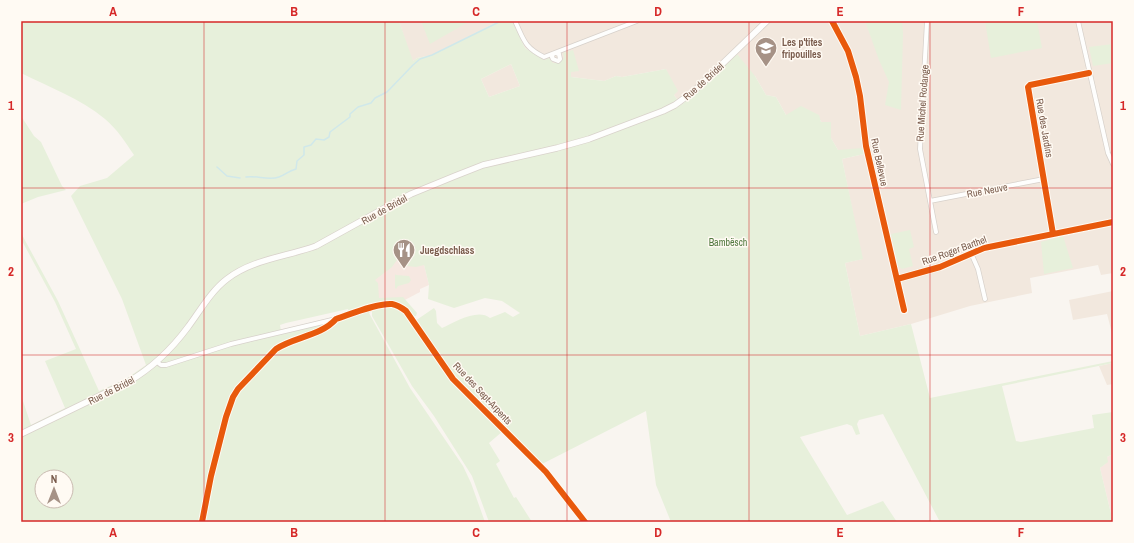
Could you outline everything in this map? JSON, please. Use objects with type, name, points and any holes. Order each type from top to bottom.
[{"type":"main road","name":"Rue de Bridel","points":[[21,434],[128,382],[144,372],[172,348],[215,290],[225,280],[237,272],[264,260],[299,252],[316,246],[411,194],[483,165],[589,139],[663,111],[694,92],[767,21]]},
{"type":"street","points":[[515,21],[524,41],[532,51],[544,57],[637,21]]},
{"type":"street","name":"Rue Bellevue","points":[[832,21],[848,51],[856,77],[860,96],[866,146],[904,310]]},
{"type":"street","name":"Rue Michel Rodange","points":[[927,21],[920,149],[936,232]]},
{"type":"street","points":[[1078,21],[1108,153],[1113,164]]},
{"type":"street","name":"Rue des Jardins","points":[[1053,234],[1028,87],[1030,85],[1089,73]]},
{"type":"street","name":"Rue Neuve","points":[[930,201],[1044,179]]},
{"type":"street","name":"Rue Roger Barthel","points":[[897,279],[940,267],[984,248],[1113,222]]},
{"type":"street","name":"Rue Roger Barthel","points":[[971,253],[978,269],[985,299]]},
{"type":"street","name":"Rue des Sept-Arpents","points":[[157,362],[161,365],[166,365],[231,344],[336,319],[381,306],[393,304],[397,305],[406,311],[453,379],[546,472],[585,522]]},
{"type":"shaded area","points":[[399,21],[499,21],[432,55],[417,58],[412,62]]},
{"type":"shaded area","points":[[512,21],[1113,21],[1113,273],[1101,275],[1098,265],[1030,278],[1032,293],[970,306],[911,324],[860,336],[845,263],[862,259],[842,159],[864,154],[838,150],[819,118],[786,115],[776,97],[766,95],[755,76],[695,94],[681,105],[674,95],[666,69],[622,77],[616,76],[604,81],[547,74],[544,60],[525,48]]},
{"type":"shaded area","points":[[511,64],[520,86],[489,97],[481,79]]},
{"type":"shaded area","name":"Juegdschlass","points":[[385,252],[424,265],[429,285],[420,289],[420,292],[401,302],[372,300],[365,274]]},
{"type":"shaded area","points":[[1113,291],[1113,337],[1107,314],[1073,320],[1069,300]]},
{"type":"shaded area","points":[[1113,363],[1113,384],[1107,385],[1099,366]]},
{"type":"shaded area","points":[[1113,454],[1113,522],[1100,468],[1105,464],[1107,457]]},
{"type":"green space","name":"Bambësch","points":[[21,21],[399,21],[413,61],[417,58],[432,55],[499,21],[512,21],[525,48],[544,60],[549,58],[553,63],[559,63],[564,58],[563,53],[573,50],[579,71],[571,72],[571,77],[604,81],[616,76],[622,77],[666,69],[678,91],[674,95],[681,105],[695,94],[737,54],[755,76],[766,95],[776,97],[786,115],[801,106],[819,115],[821,122],[831,122],[831,138],[838,150],[862,148],[864,154],[842,159],[863,259],[845,263],[860,336],[911,324],[930,398],[1113,361],[1113,363],[1002,386],[1016,441],[1021,442],[1094,428],[1092,415],[1113,412],[1113,454],[1107,457],[1108,462],[1100,468],[1113,522],[940,522],[883,414],[859,420],[857,424],[860,434],[856,435],[852,426],[847,424],[800,437],[847,515],[883,501],[897,522],[671,522],[656,485],[646,411],[542,464],[588,522],[583,522],[544,473],[542,474],[537,466],[525,456],[526,455],[508,436],[507,437],[503,434],[503,431],[489,443],[500,461],[496,464],[514,498],[516,497],[532,522],[489,522],[472,476],[434,416],[412,386],[372,316],[372,311],[369,313],[410,388],[463,466],[471,483],[485,522],[21,522],[21,395],[31,425],[65,408],[45,361],[76,349],[55,302],[21,239],[21,233],[58,301],[99,391],[126,379],[146,365],[122,299],[71,196],[80,186],[107,178],[134,155],[121,136],[105,119],[86,105],[21,73]],"holes":[[[511,64],[520,86],[489,97],[481,79]],[[397,260],[407,262],[407,266],[416,267],[424,265],[429,285],[428,299],[454,308],[485,298],[502,301],[520,313],[513,317],[505,312],[490,318],[485,315],[473,315],[442,328],[437,323],[436,311],[434,308],[415,321],[411,316],[416,316],[417,313],[403,297],[379,298],[378,283],[375,280],[392,267]],[[348,309],[350,314],[281,331],[280,325],[286,323]]]},
{"type":"green space","points":[[421,21],[470,21],[430,44]]},
{"type":"green space","points":[[865,21],[902,21],[901,110],[885,105],[889,82],[879,60]]},
{"type":"green space","points":[[985,21],[1037,21],[1042,48],[991,58]]},
{"type":"green space","points":[[1113,44],[1113,63],[1093,66],[1089,47]]},
{"type":"green space","points":[[21,116],[34,136],[41,142],[62,186],[66,190],[38,197],[21,204]]},
{"type":"green space","points":[[910,230],[914,247],[909,249],[913,266],[902,269],[898,266],[891,234]]},
{"type":"green space","points":[[1063,236],[1073,268],[1044,274],[1041,242]]},
{"type":"green space","points":[[395,274],[409,276],[411,280],[409,283],[398,286],[396,289]]},
{"type":"waterway","points":[[246,177],[275,178],[296,169],[297,161],[304,155],[304,147],[311,145],[316,139],[324,140],[329,137],[330,132],[350,117],[350,114],[358,107],[371,103],[375,98],[387,92],[420,59],[432,55],[501,21]]},
{"type":"waterway","points":[[217,167],[227,176],[240,178]]},
{"type":"cycle path","points":[[832,21],[848,51],[856,77],[860,96],[866,146],[904,310]]},
{"type":"cycle path","points":[[1053,234],[1028,87],[1030,85],[1089,73]]},
{"type":"cycle path","points":[[897,279],[940,267],[984,248],[1113,222]]},
{"type":"cycle path","points":[[202,522],[211,476],[226,417],[233,397],[238,389],[276,349],[315,333],[330,325],[336,319],[386,304],[398,306],[406,311],[453,379],[546,472],[585,522]]},
{"type":"place","name":"Les p'tites fripouilles","points":[[766,68]]},
{"type":"place","name":"Juegdschlass","points":[[404,270]]}]
